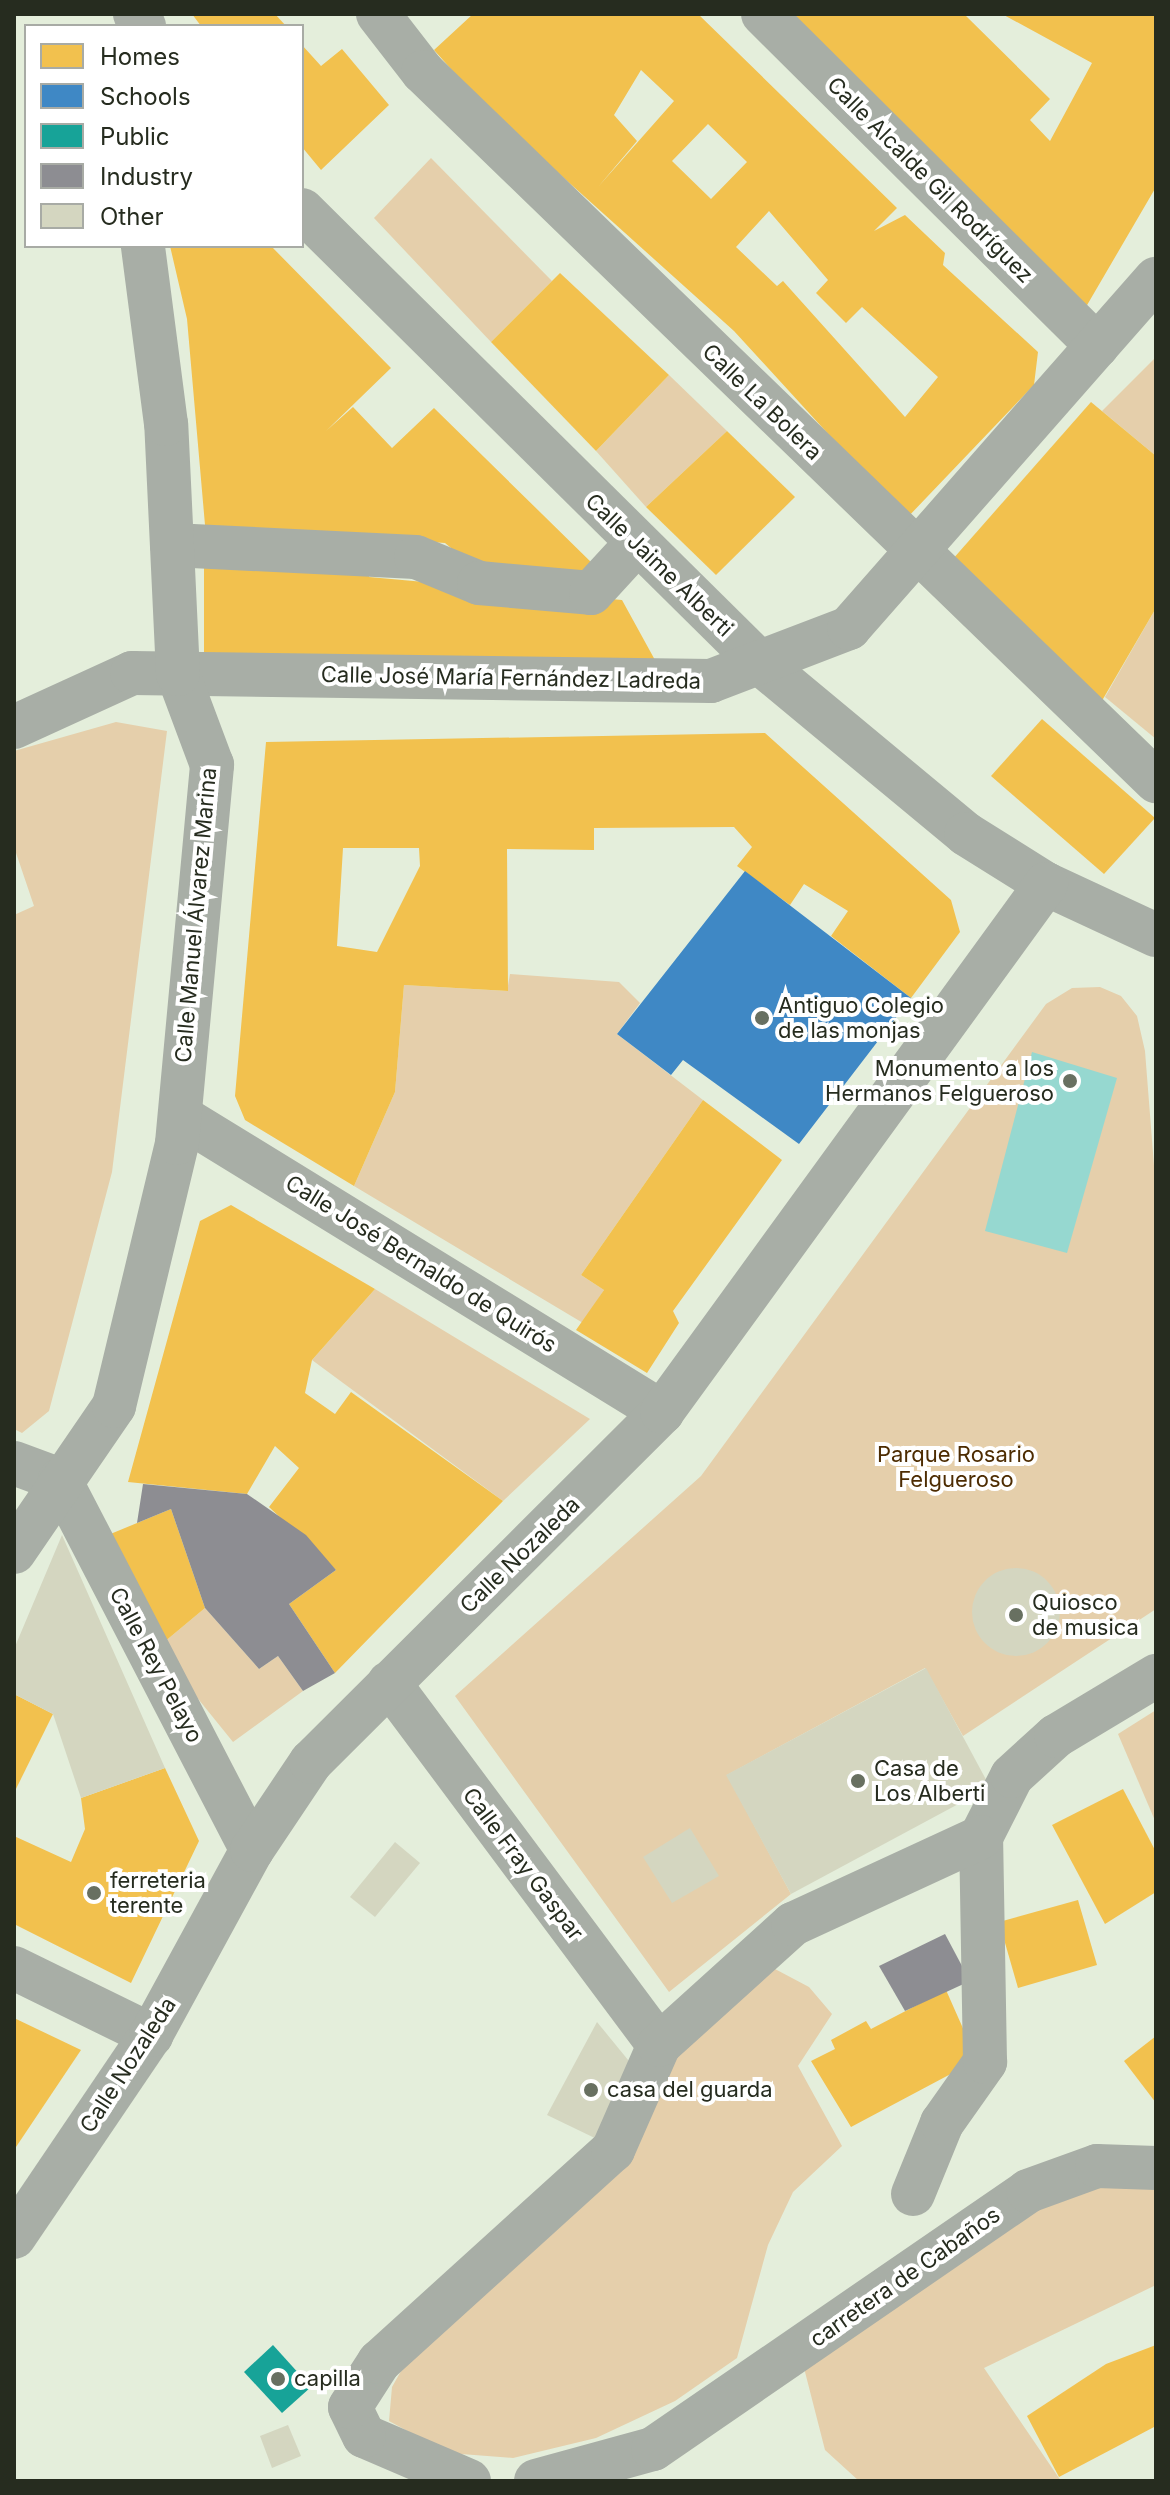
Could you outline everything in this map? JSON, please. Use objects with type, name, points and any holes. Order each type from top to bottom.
[{"type":"street","name":"Calle La Bolera","points":[[378,14],[423,72],[915,553],[1156,781]]},
{"type":"street","name":"Calle Alcalde Gil Rodríguez","points":[[763,14],[1097,346]]},
{"type":"street","name":"Calle Jaime Alberti","points":[[304,212],[760,663],[966,834],[1046,884],[1156,935]]},
{"type":"street","name":"Calle Manuel Álvarez Marina","points":[[14,1552],[60,1480],[114,1406],[180,1116],[212,765],[178,674],[166,424],[143,248]]},
{"type":"street","name":"Calle José María Fernández Ladreda","points":[[14,727],[132,673],[711,681],[760,663],[849,628],[1156,279]]},
{"type":"street","points":[[172,545],[416,557],[479,583],[591,593],[637,543]]},
{"type":"street","name":"Calle Nozaleda","points":[[14,2237],[151,2035],[252,1850],[311,1762],[662,1412],[1046,884]]},
{"type":"street","name":"Calle José Bernaldo de Quirós","points":[[180,1116],[662,1412]]},
{"type":"street","points":[[14,1463],[60,1480]]},
{"type":"street","name":"Calle Rey Pelayo","points":[[60,1480],[252,1850]]},
{"type":"street","points":[[913,2194],[942,2123],[985,2062],[981,1837],[1012,1776],[1056,1736],[1156,1676]]},
{"type":"street","name":"Calle Fray Gaspar","points":[[389,1683],[659,2045]]},
{"type":"street","points":[[464,2480],[364,2436],[350,2407],[379,2362],[613,2150],[659,2045],[793,1924],[981,1837]]},
{"type":"street","points":[[14,1968],[151,2035]]},
{"type":"street","name":"carretera de Cabaños","points":[[536,2481],[653,2449],[1028,2191],[1097,2166],[1156,2168]]},
{"type":"green space","points":[[431,158],[552,281],[491,342],[374,218]]},
{"type":"green space","points":[[1156,357],[1156,456],[1102,411]]},
{"type":"green space","points":[[669,375],[727,431],[646,507],[596,451]]},
{"type":"green space","points":[[1156,608],[1156,739],[1105,697]]},
{"type":"green space","points":[[116,722],[167,731],[112,1172],[49,1411],[22,1433],[14,1429],[14,915],[34,906],[14,847],[14,751]]},
{"type":"green space","points":[[510,974],[619,982],[640,1003],[617,1034],[703,1100],[581,1275],[604,1290],[583,1323],[354,1186],[395,1092],[404,985],[507,991]]},
{"type":"green space","name":"Parque Rosario Felgueroso","points":[[1100,987],[1121,996],[1137,1016],[1145,1051],[1156,1191],[1156,1609],[963,1736],[925,1668],[727,1775],[791,1894],[669,1992],[455,1696],[701,1476],[1046,1004],[1072,988]]},
{"type":"green space","points":[[375,1289],[590,1419],[503,1501],[312,1360]]},
{"type":"green space","points":[[205,1608],[259,1669],[278,1656],[303,1691],[233,1742],[157,1648]]},
{"type":"green space","points":[[1156,1710],[1156,1823],[1118,1734]]},
{"type":"green space","points":[[775,1969],[809,1987],[832,2014],[798,2066],[842,2146],[793,2192],[768,2245],[737,2358],[675,2401],[596,2438],[513,2458],[448,2453],[389,2421],[392,2387],[405,2364],[607,2178],[676,2051]]},
{"type":"green space","points":[[1107,2184],[1156,2189],[1156,2285],[984,2368],[1061,2481],[859,2481],[825,2450],[804,2368],[1029,2210]]},
{"type":"water","points":[[1032,1052],[1117,1078],[1067,1253],[985,1231]]},
{"type":"building: Homes","points":[[192,14],[275,14],[284,24],[200,24]]},
{"type":"building: Homes","points":[[473,14],[698,14],[897,208],[874,231],[905,215],[945,253],[943,265],[1038,352],[1034,385],[906,519],[734,331],[485,107],[434,50]],"holes":[[[641,70],[674,101],[598,187],[637,141],[614,115]],[[708,124],[747,162],[711,199],[672,161]],[[769,211],[828,280],[816,293],[846,323],[862,307],[938,377],[905,417],[783,281],[777,286],[736,247]]]},
{"type":"building: Homes","points":[[782,14],[964,14],[1050,99],[1030,120],[1050,141],[1092,63],[1002,14],[1156,14],[1156,187],[1083,312]]},
{"type":"building: Homes","points":[[304,47],[321,66],[342,49],[389,105],[321,170],[304,149]]},
{"type":"building: Homes","points":[[170,248],[273,248],[391,368],[326,431],[353,407],[392,448],[434,408],[596,567],[578,587],[491,581],[445,543],[205,525],[187,319]]},
{"type":"building: Homes","points":[[560,273],[669,375],[596,451],[491,342]]},
{"type":"building: Homes","points":[[1091,402],[1156,456],[1156,608],[1096,711],[945,568]]},
{"type":"building: Homes","points":[[727,431],[795,497],[716,575],[646,507]]},
{"type":"building: Homes","points":[[204,561],[370,562],[369,577],[622,600],[661,671],[204,659]]},
{"type":"building: Homes","points":[[1042,719],[1155,818],[1104,874],[991,776]]},
{"type":"building: Homes","points":[[765,733],[951,900],[960,932],[911,998],[831,936],[848,911],[804,884],[790,905],[737,866],[752,847],[734,827],[594,828],[594,850],[507,849],[508,991],[404,985],[395,1092],[354,1186],[245,1120],[235,1096],[266,742]],"holes":[[[343,848],[419,848],[420,866],[377,952],[337,946]]]},
{"type":"building: Homes","points":[[703,1100],[782,1160],[673,1311],[679,1323],[647,1373],[576,1330],[604,1290],[581,1275]]},
{"type":"building: Homes","points":[[231,1205],[375,1289],[312,1360],[305,1393],[335,1414],[351,1392],[503,1501],[335,1673],[289,1604],[336,1570],[269,1507],[299,1468],[275,1446],[247,1494],[128,1482],[200,1221]]},
{"type":"building: Homes","points":[[171,1509],[205,1608],[157,1648],[108,1535]]},
{"type":"building: Homes","points":[[14,1694],[53,1714],[14,1793]]},
{"type":"building: Homes","name":"ferreteria terente","points":[[165,1768],[199,1841],[131,1983],[14,1924],[14,1836],[71,1862],[85,1829],[81,1798]]},
{"type":"building: Homes","points":[[1123,1789],[1156,1852],[1156,1892],[1105,1924],[1052,1825]]},
{"type":"building: Homes","points":[[1078,1900],[1097,1965],[1018,1988],[999,1922]]},
{"type":"building: Homes","points":[[946,1990],[977,2060],[851,2127],[811,2061],[835,2049],[831,2040],[866,2021],[871,2029]]},
{"type":"building: Homes","points":[[14,2018],[81,2050],[14,2150]]},
{"type":"building: Homes","points":[[1156,2036],[1156,2103],[1124,2061]]},
{"type":"building: Homes","points":[[1156,2345],[1156,2426],[1059,2477],[1027,2416],[1106,2364]]},
{"type":"building: Schools","name":"Antiguo Colegio de las monjas","points":[[745,871],[911,998],[799,1144],[683,1060],[671,1075],[617,1034]]},
{"type":"building: Public","name":"capilla","points":[[273,2345],[311,2387],[282,2413],[244,2372]]},
{"type":"building: Industry","points":[[143,1484],[247,1494],[306,1535],[336,1570],[289,1604],[335,1673],[303,1691],[278,1656],[259,1669],[205,1608],[171,1509],[137,1523]]},
{"type":"building: Industry","points":[[945,1934],[970,1981],[905,2011],[879,1966]]},
{"type":"building: Other","points":[[62,1535],[165,1768],[81,1798],[53,1714],[14,1694],[14,1649]]},
{"type":"building: Other","name":"Quiosco de musica","points":[[1016,1568],[1033,1571],[1047,1581],[1057,1595],[1060,1612],[1057,1629],[1047,1643],[1033,1653],[1016,1656],[999,1653],[985,1643],[975,1629],[972,1612],[975,1595],[985,1581],[999,1571]]},
{"type":"building: Other","name":"Casa de Los Alberti","points":[[926,1668],[990,1787],[791,1894],[726,1775]]},
{"type":"building: Other","points":[[690,1828],[719,1876],[672,1903],[643,1857]]},
{"type":"building: Other","points":[[395,1842],[420,1863],[375,1917],[350,1897]]},
{"type":"building: Other","name":"casa del guarda","points":[[597,2022],[633,2066],[601,2141],[547,2115]]},
{"type":"building: Other","points":[[288,2425],[301,2456],[272,2468],[260,2436]]},
{"type":"place","name":"Antiguo Colegio de las monjas","points":[[762,1018]]},
{"type":"place","name":"Monumento a los Hermanos Felgueroso","points":[[1070,1081]]},
{"type":"place","name":"Quiosco de musica","points":[[1016,1615]]},
{"type":"place","name":"Casa de Los Alberti","points":[[858,1781]]},
{"type":"place","name":"ferreteria terente","points":[[94,1893]]},
{"type":"place","name":"casa del guarda","points":[[591,2090]]},
{"type":"place","name":"capilla","points":[[278,2379]]}]
